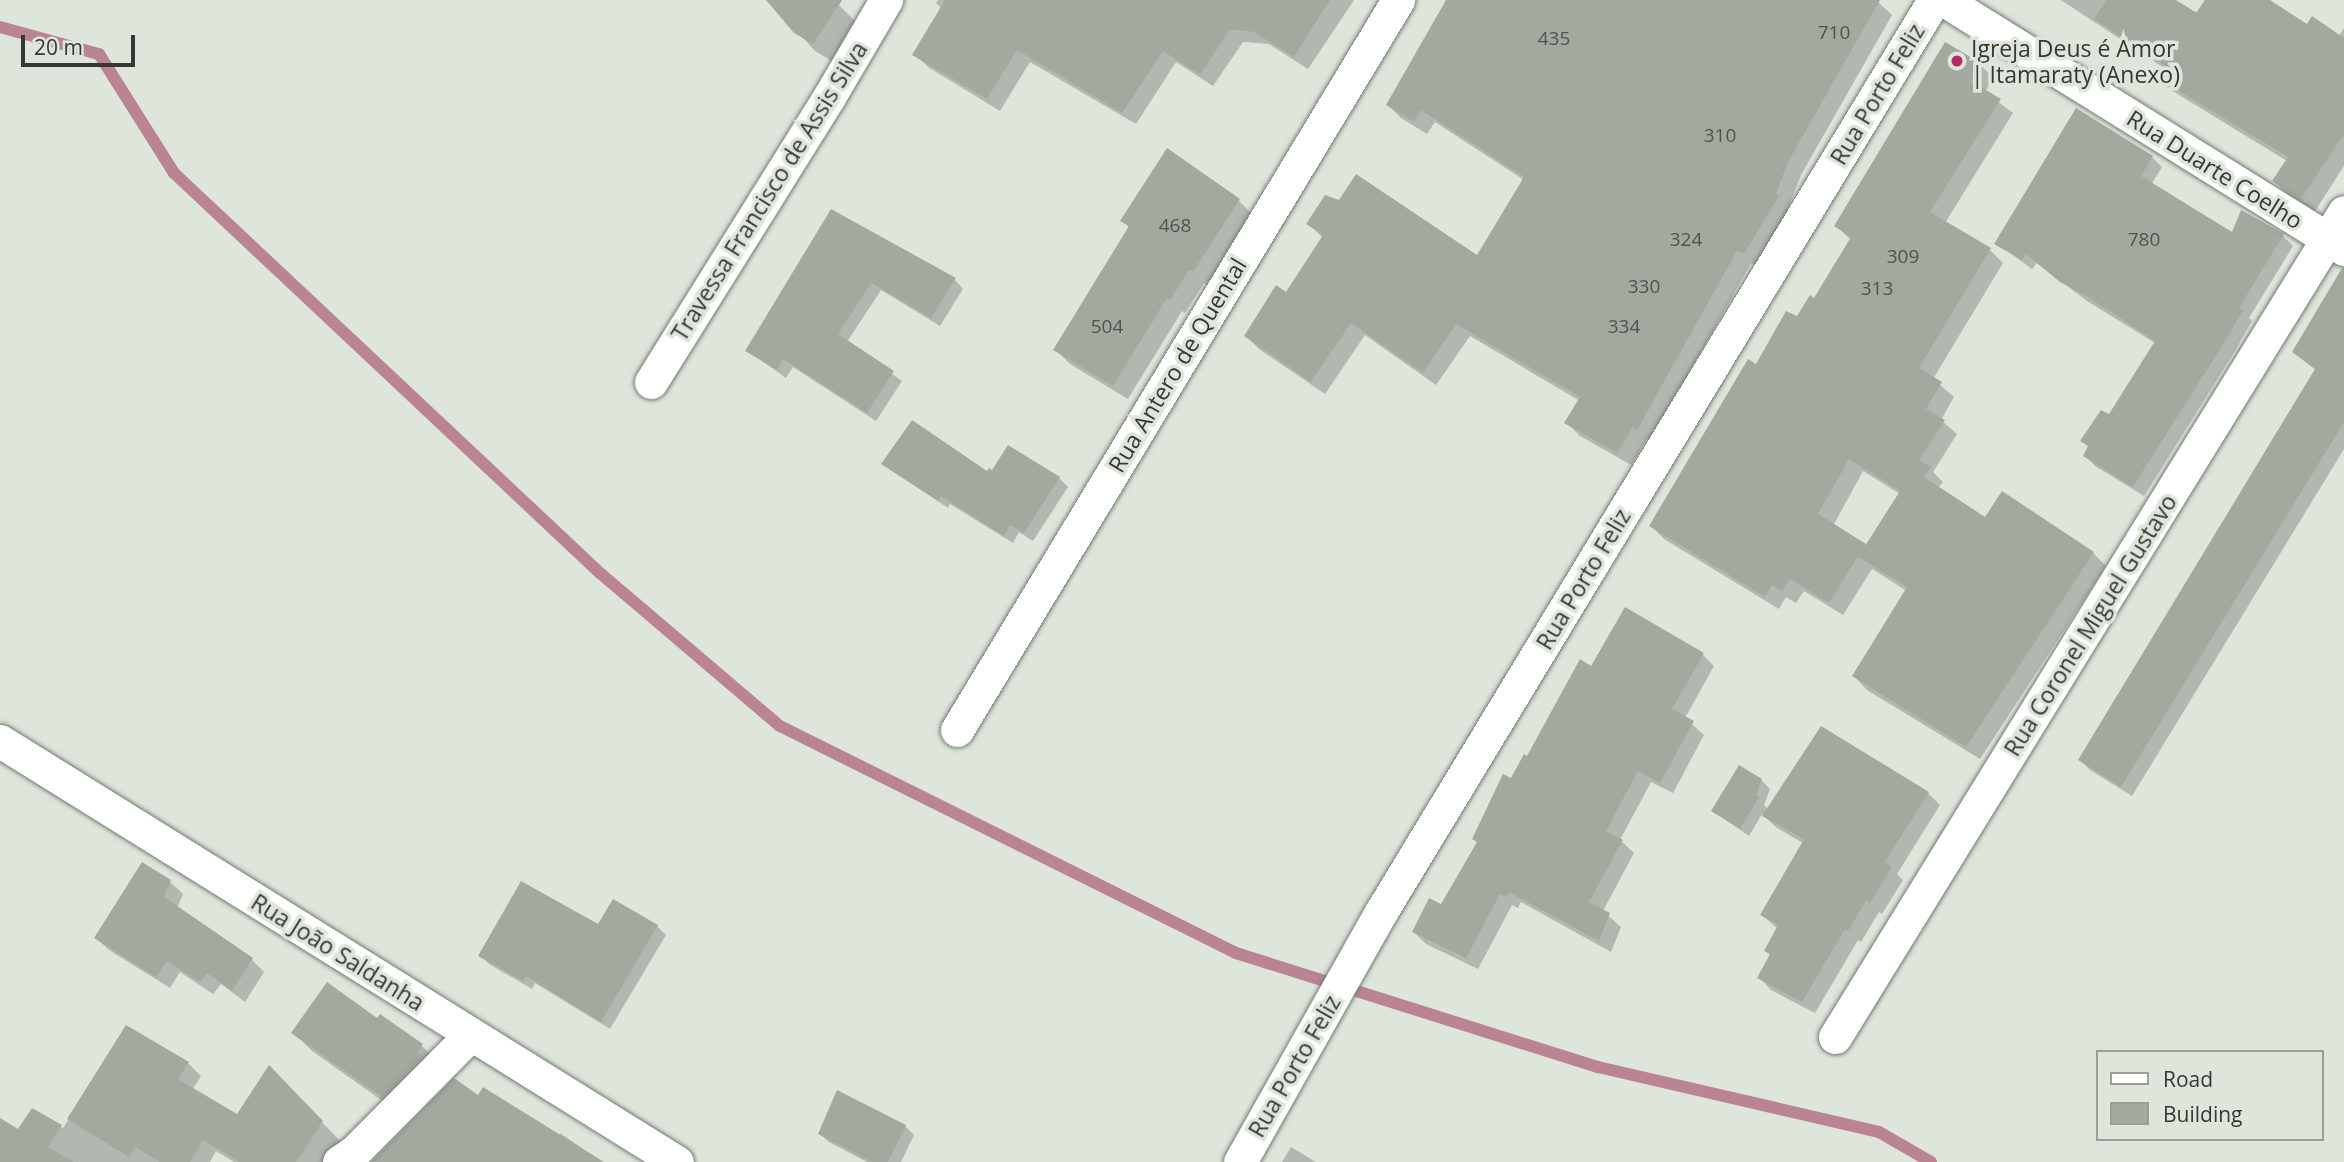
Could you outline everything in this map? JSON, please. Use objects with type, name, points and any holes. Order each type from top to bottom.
[{"type":"street","name":"Travessa Francisco de Assis Silva","points":[[651,382],[829,97],[886,0]]},
{"type":"street","name":"Rua Antero de Quental","points":[[957,730],[1398,0]]},
{"type":"street","name":"Rua Porto Feliz","points":[[1240,1162],[1381,912],[1934,0]]},
{"type":"street","name":"Rua Duarte Coelho","points":[[1944,0],[2338,233]]},
{"type":"street","name":"Rua Coronel Miguel Gustavo","points":[[1835,1037],[2338,233]]},
{"type":"street","name":"Rua João Saldanha","points":[[0,741],[677,1162]]},
{"type":"street","points":[[339,1162],[354,1152],[470,1035]]},
{"type":"building","points":[[766,0],[842,0],[813,44],[794,33]]},
{"type":"building","points":[[945,0],[1330,0],[1294,57],[1254,32],[1230,29],[1200,75],[1163,51],[1122,113],[1017,50],[987,99],[912,55]]},
{"type":"building","points":[[1446,0],[1880,0],[1788,162],[1776,194],[1779,196],[1744,254],[1737,251],[1637,430],[1633,427],[1617,453],[1564,423],[1580,397],[1456,324],[1423,373],[1351,323],[1311,382],[1244,336],[1276,285],[1286,292],[1323,235],[1306,224],[1325,195],[1339,200],[1356,174],[1477,255],[1524,177],[1421,110],[1414,122],[1386,105]]},
{"type":"building","points":[[2106,0],[2176,0],[2197,13],[2205,0],[2270,0],[2307,24],[2312,16],[2344,38],[2344,134],[2301,199],[2272,181],[2288,157],[2156,77],[2164,65],[2094,19]]},
{"type":"building","points":[[1945,42],[1981,63],[1971,81],[2001,99],[1930,212],[1991,248],[1919,368],[1942,382],[1926,409],[1945,420],[1919,460],[1931,467],[1924,477],[1985,517],[2002,491],[2094,552],[1966,747],[1852,676],[1907,587],[1858,557],[1900,491],[1849,459],[1818,514],[1866,544],[1829,603],[1790,579],[1782,591],[1772,585],[1765,597],[1649,526],[1748,359],[1756,364],[1786,311],[1797,316],[1810,295],[1814,298],[1851,237],[1834,226]]},
{"type":"building","points":[[2076,108],[2153,156],[2141,176],[2232,232],[2241,210],[2284,234],[2239,308],[2243,310],[2224,343],[2133,487],[2083,456],[2088,446],[2080,441],[2101,410],[2109,414],[2155,341],[2060,282],[2026,254],[2022,260],[1994,244]]},
{"type":"building","points":[[1167,148],[1240,199],[1193,272],[1189,270],[1170,300],[1167,298],[1113,386],[1053,350],[1129,226],[1120,221]]},
{"type":"building","points":[[831,209],[956,278],[931,318],[871,283],[838,334],[894,371],[867,413],[783,359],[777,370],[745,351]]},
{"type":"building","points":[[2342,268],[2344,422],[2121,787],[2078,760],[2315,369],[2292,352]]},
{"type":"building","points":[[912,420],[987,471],[989,468],[992,470],[1008,445],[1060,477],[1024,533],[1010,525],[1004,536],[941,496],[938,501],[881,464]]},
{"type":"building","points":[[1625,607],[1704,653],[1672,709],[1694,721],[1660,783],[1638,771],[1606,831],[1623,840],[1589,902],[1610,913],[1599,941],[1509,892],[1506,897],[1500,894],[1466,958],[1412,932],[1429,898],[1441,904],[1477,842],[1472,839],[1503,774],[1511,778],[1524,754],[1527,756],[1580,659],[1591,666]]},
{"type":"building","points":[[1821,726],[1929,792],[1885,862],[1892,867],[1870,903],[1866,901],[1848,931],[1845,929],[1802,1002],[1757,978],[1770,954],[1764,951],[1778,925],[1760,915],[1804,839],[1762,816]]},
{"type":"building","points":[[1739,765],[1762,779],[1756,795],[1759,797],[1740,829],[1711,811]]},
{"type":"building","points":[[142,862],[171,880],[164,897],[253,958],[232,991],[207,973],[200,982],[167,961],[156,977],[94,938]]},
{"type":"building","points":[[521,881],[598,924],[613,899],[658,925],[601,1022],[526,976],[523,981],[478,956]]},
{"type":"building","points":[[327,982],[377,1018],[380,1014],[423,1044],[417,1052],[422,1056],[382,1097],[291,1033]]},
{"type":"building","points":[[126,1025],[189,1062],[178,1079],[237,1114],[269,1065],[323,1121],[296,1162],[240,1162],[203,1140],[190,1162],[160,1162],[135,1147],[129,1157],[67,1119]]},
{"type":"building","points":[[454,1078],[478,1095],[483,1087],[604,1162],[371,1162]]},
{"type":"building","points":[[837,1090],[906,1125],[888,1162],[872,1162],[818,1134]]},
{"type":"building","points":[[32,1108],[62,1125],[48,1147],[74,1162],[0,1162],[0,1118],[18,1129]]},
{"type":"waterway","points":[[0,27],[99,54],[174,173],[600,573],[780,726],[1236,953],[1598,1067],[1879,1132],[1931,1162]]},
{"type":"place","name":"Igreja Deus é Amor | Itamaraty (Anexo)","points":[[1957,61]]}]
